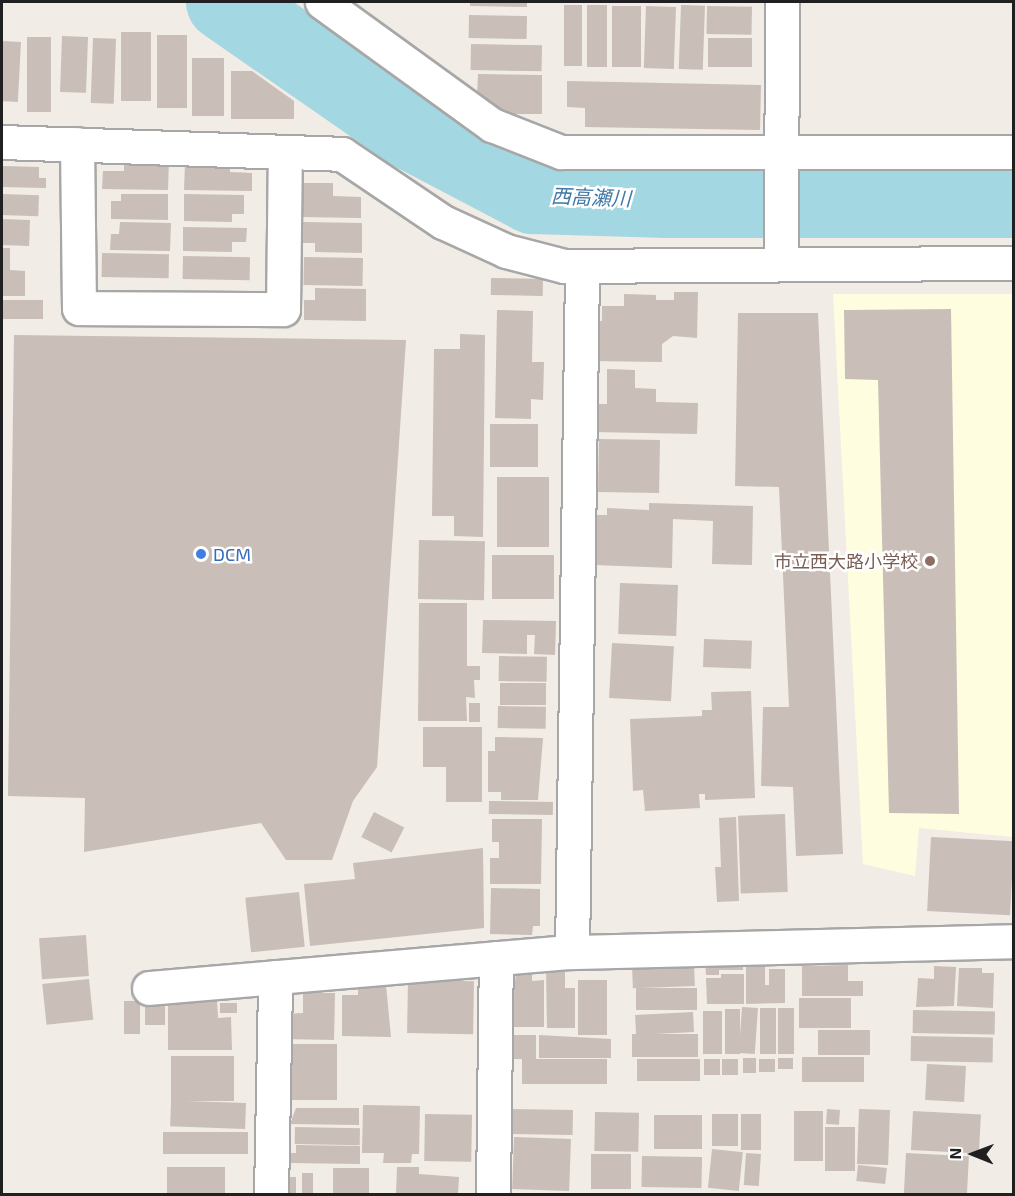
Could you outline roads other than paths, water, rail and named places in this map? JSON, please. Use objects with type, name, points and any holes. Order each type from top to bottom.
[{"type":"street","points":[[322,2],[492,125],[561,152],[782,154],[1014,152]]},
{"type":"street","points":[[781,264],[782,2]]},
{"type":"street","points":[[2,142],[342,154],[453,227],[506,251],[564,266],[1014,263]]},
{"type":"street","points":[[77,144],[79,308],[283,309],[285,152]]},
{"type":"street","points":[[572,952],[582,266]]},
{"type":"street","points":[[149,988],[572,952],[1014,940]]},
{"type":"street","points":[[493,1194],[496,958]]},
{"type":"street","points":[[272,1194],[275,977]]},
{"type":"waterway","name":"西高瀬川","points":[[225,2],[411,131],[533,195],[668,199],[1014,199]]},
{"type":"place","name":"DCM","points":[[201,554]]},
{"type":"place","name":"市立西大路小学校","points":[[930,561]]}]
